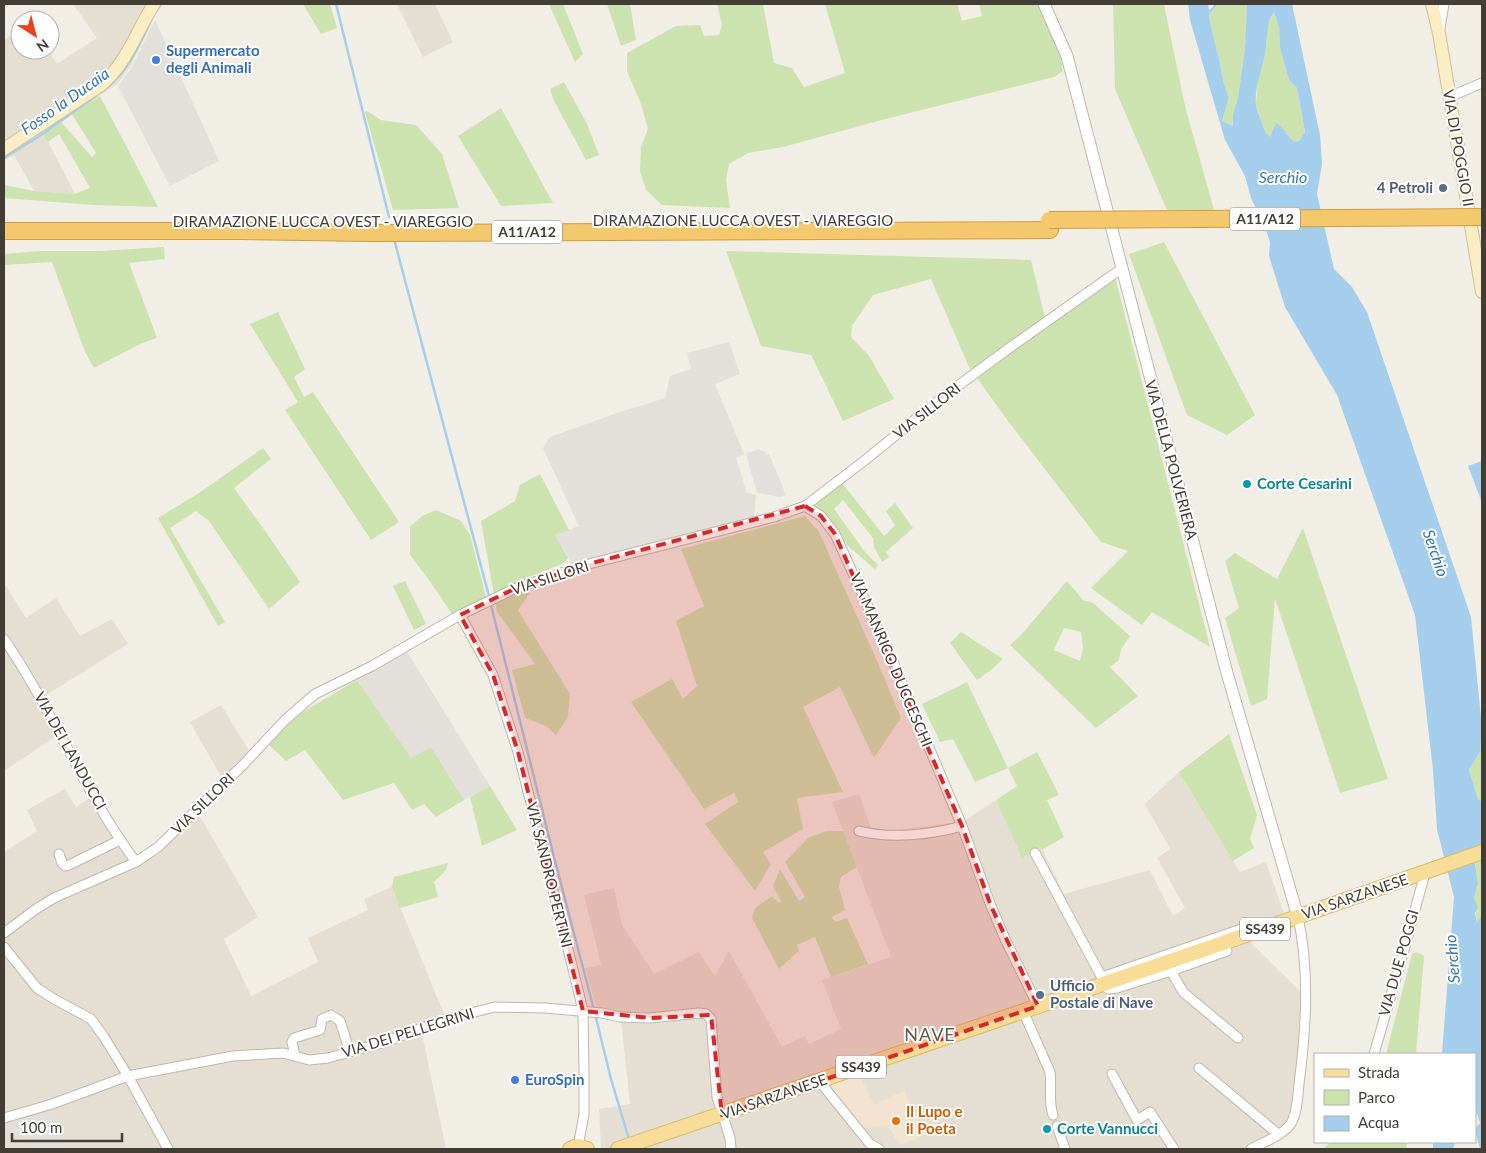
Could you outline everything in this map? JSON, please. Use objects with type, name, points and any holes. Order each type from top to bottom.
[{"type":"highway","name":"DIRAMAZIONE LUCCA OVEST - VIAREGGIO","points":[[4,231],[390,233],[1482,218]]},
{"type":"highway","name":"DIRAMAZIONE LUCCA OVEST - VIAREGGIO","points":[[4,222],[259,221],[1482,227]]},
{"type":"main road","points":[[4,149],[101,85],[113,75],[154,4]]},
{"type":"main road","name":"VIA DI POGGIO II","points":[[1432,4],[1439,34],[1482,292]]},
{"type":"main road","name":"SS439","points":[[1425,873],[1482,852]]},
{"type":"main road","name":"VIA SARZANESE","points":[[618,1149],[634,1147],[1024,1011],[1103,980],[1298,917],[1425,873]]},
{"type":"street","name":"VIA DELLA POLVERIERA","points":[[1044,4],[1067,56],[1227,673],[1298,917]]},
{"type":"street","name":"VIA DI POGGIO II","points":[[1439,34],[1444,4]]},
{"type":"street","points":[[1449,97],[1482,83]]},
{"type":"street","name":"VIA SILLORI","points":[[4,933],[54,898],[136,862],[158,847],[243,765],[285,720],[315,694],[372,666],[460,615],[514,589],[585,565],[774,517],[804,506],[850,472],[944,396],[1121,269]]},
{"type":"street","name":"VIA MANRICO DUCCESCHI","points":[[804,506],[821,516],[835,534],[894,664],[962,826],[991,906],[1006,941],[1038,1006]]},
{"type":"street","name":"VIA SANDRO PERTINI","points":[[460,615],[493,675],[518,752],[583,1011],[584,1115],[578,1148]]},
{"type":"street","name":"VIA DEI LANDUCCI","points":[[4,639],[39,695],[80,773],[120,840],[136,862]]},
{"type":"street","points":[[859,831],[876,835],[917,834],[943,832],[962,826]]},
{"type":"street","points":[[59,854],[65,866],[70,865],[120,840]]},
{"type":"street","points":[[1035,853],[1108,989],[1112,990],[1228,951]]},
{"type":"street","name":"VIA DUE POGGI","points":[[1374,1053],[1425,873]]},
{"type":"street","points":[[1251,1149],[1284,1131],[1291,1123],[1297,1102],[1304,1047],[1306,996],[1302,938],[1298,917]]},
{"type":"street","points":[[1103,980],[1253,925]]},
{"type":"street","points":[[4,947],[37,988],[54,1000],[91,1019],[128,1076],[168,1149]]},
{"type":"street","points":[[1171,971],[1183,992],[1238,1038]]},
{"type":"street","name":"VIA DEI PELLEGRINI","points":[[4,1118],[52,1104],[128,1076],[233,1056],[283,1053],[309,1060],[328,1058],[382,1043],[446,1019],[495,1007],[583,1011],[620,1017],[650,1018],[699,1013],[708,1015],[711,1019],[717,1097],[722,1115]]},
{"type":"street","points":[[1024,1011],[1050,1072],[1050,1106],[1053,1115]]},
{"type":"street","points":[[295,1056],[292,1042],[294,1038],[320,1030],[322,1019],[331,1015],[340,1021],[350,1052]]},
{"type":"street","points":[[1199,1068],[1278,1134]]},
{"type":"street","points":[[1112,1074],[1136,1120],[1150,1112],[1174,1149]]},
{"type":"street","points":[[820,1082],[870,1144],[879,1149]]},
{"type":"street","points":[[722,1115],[730,1138],[731,1149]]},
{"type":"street","points":[[1057,1126],[1065,1149]]},
{"type":"highlighted area","points":[[805,506],[821,516],[835,534],[962,826],[991,906],[1038,1006],[722,1115],[711,1015],[650,1018],[583,1011],[518,752],[493,675],[460,615],[514,589],[585,565]]},
{"type":"shaded area","points":[[73,4],[164,4],[153,17],[131,66],[117,84],[44,134],[75,194],[34,191],[14,155],[4,160],[4,40],[10,36],[10,60],[54,60],[57,64],[97,38]]},
{"type":"shaded area","points":[[397,4],[435,4],[453,42],[423,57]]},
{"type":"shaded area","points":[[155,20],[219,161],[170,186],[118,86],[132,67]]},
{"type":"shaded area","points":[[729,342],[740,374],[715,384],[744,454],[736,458],[747,493],[756,495],[754,518],[572,564],[555,535],[579,526],[543,448],[550,437],[665,398],[670,376],[691,369],[687,353]]},
{"type":"shaded area","points":[[758,449],[767,455],[769,454],[786,495],[780,497],[757,493],[746,454]]},
{"type":"shaded area","points":[[4,583],[26,618],[56,598],[80,636],[112,619],[128,644],[43,697],[64,731],[4,771]]},
{"type":"shaded area","points":[[403,645],[490,786],[464,800],[431,747],[411,759],[352,672]]},
{"type":"shaded area","points":[[221,705],[250,752],[222,778],[190,722]]},
{"type":"shaded area","points":[[1179,772],[1240,872],[1266,862],[1289,928],[1249,941],[1308,999],[1305,1073],[1293,1130],[1259,1149],[601,1149],[599,1109],[630,1104],[621,1021],[599,1018],[585,968],[601,965],[584,895],[614,888],[622,925],[654,974],[699,952],[715,976],[729,951],[782,1047],[805,1036],[809,1044],[841,1029],[822,980],[891,957],[832,802],[859,794],[871,828],[889,831],[964,821],[996,800],[1022,857],[1041,847],[1064,894],[1150,870],[1173,916],[1185,908],[1157,858],[1170,849],[1145,804]]},
{"type":"shaded area","points":[[65,789],[76,807],[96,794],[137,855],[170,832],[194,806],[258,917],[224,939],[251,996],[318,962],[308,938],[368,910],[364,899],[392,887],[448,1024],[422,1034],[446,1149],[4,1149],[4,852],[37,831],[27,810]]},
{"type":"shaded area","points":[[859,1075],[874,1104],[904,1091],[925,1135],[900,1145],[888,1126],[861,1128],[827,1085]]},
{"type":"shaded area","points":[[45,1109],[54,1118],[65,1149],[43,1149],[39,1145],[33,1147],[25,1132],[12,1137],[7,1123]]},
{"type":"green space","points":[[303,4],[330,4],[337,28],[321,34]]},
{"type":"green space","points":[[549,4],[563,4],[583,54],[575,62]]},
{"type":"green space","points":[[607,4],[630,4],[636,40],[621,46]]},
{"type":"green space","points":[[717,4],[763,4],[774,63],[792,68],[804,87],[845,73],[825,4],[957,4],[962,21],[982,16],[979,4],[1038,4],[1060,54],[1063,71],[1054,77],[889,118],[783,147],[748,153],[729,164],[726,179],[730,208],[662,205],[646,190],[640,171],[641,147],[648,129],[641,104],[627,71],[627,53],[676,26],[700,25],[704,36],[719,35],[722,25]]},
{"type":"green space","points":[[1113,4],[1164,4],[1185,106],[1214,210],[1167,210],[1115,89]]},
{"type":"green space","points":[[1218,4],[1248,4],[1245,47],[1238,98],[1233,114],[1234,126],[1222,121],[1229,97],[1223,82],[1209,15]]},
{"type":"green space","points":[[1274,12],[1279,28],[1280,48],[1289,80],[1297,88],[1305,132],[1300,140],[1295,142],[1287,133],[1269,137],[1265,133],[1256,104],[1258,78],[1265,56],[1266,29]]},
{"type":"green space","points":[[564,82],[587,124],[599,155],[586,160],[553,99],[550,89]]},
{"type":"green space","points":[[100,96],[158,207],[93,205],[4,198],[4,185],[34,191],[75,194],[90,188],[59,134],[48,142],[43,134],[61,122],[92,157],[96,153],[72,114]]},
{"type":"green space","points":[[501,108],[553,203],[501,206],[458,136]]},
{"type":"green space","points":[[367,111],[381,120],[416,125],[442,154],[459,208],[393,210],[365,112]]},
{"type":"green space","points":[[1164,242],[1255,415],[1227,435],[1187,415],[1129,254]]},
{"type":"green space","points":[[164,247],[165,259],[129,263],[157,338],[140,344],[94,368],[85,352],[52,262],[4,265],[4,254]]},
{"type":"green space","points":[[726,251],[1031,260],[1045,318],[1113,269],[1210,647],[1152,612],[1142,625],[1091,588],[1128,551],[1101,542],[1008,421],[969,367],[931,279],[873,295],[852,326],[851,337],[869,356],[894,399],[843,421],[811,355],[761,346]]},
{"type":"green space","points":[[278,312],[305,369],[294,377],[304,397],[313,392],[399,522],[371,540],[285,410],[298,402],[250,324]]},
{"type":"green space","points":[[263,448],[271,459],[234,488],[300,582],[269,609],[209,521],[196,511],[170,528],[225,622],[218,626],[158,518],[199,493]]},
{"type":"green space","points":[[540,474],[569,530],[555,535],[568,558],[562,564],[526,578],[529,594],[518,610],[570,694],[568,717],[556,735],[546,726],[525,718],[512,670],[535,664],[497,612],[481,521],[515,501],[520,485]]},
{"type":"green space","points":[[842,483],[884,536],[895,525],[886,511],[895,503],[913,528],[886,552],[889,557],[882,562],[874,547],[873,538],[843,500],[834,509],[865,552],[878,565],[875,569],[847,545],[814,504]]},
{"type":"green space","points":[[436,510],[461,521],[470,535],[486,597],[452,614],[410,555],[410,527],[422,516]]},
{"type":"green space","points":[[805,516],[819,532],[901,718],[874,758],[840,687],[803,707],[843,792],[797,798],[803,829],[763,852],[771,864],[755,891],[705,824],[738,802],[734,793],[704,809],[631,702],[672,679],[683,699],[697,686],[676,621],[704,606],[681,549]]},
{"type":"green space","points":[[1303,528],[1388,779],[1340,793],[1275,599],[1267,699],[1251,706],[1225,618],[1239,608],[1225,561],[1235,553],[1277,579]]},
{"type":"green space","points":[[405,581],[426,624],[414,630],[393,586]]},
{"type":"green space","points":[[1067,581],[1084,601],[1092,602],[1130,636],[1121,649],[1119,660],[1110,667],[1138,696],[1096,728],[1010,645],[1021,635]],"holes":[[[1064,628],[1081,632],[1083,648],[1080,661],[1054,650]]]},
{"type":"green space","points":[[961,632],[1003,659],[977,680],[950,643]]},
{"type":"green space","points":[[357,680],[411,758],[431,747],[464,800],[436,817],[424,804],[412,810],[394,783],[343,800],[305,750],[286,761],[269,745],[296,716]]},
{"type":"green space","points":[[967,682],[1008,768],[975,782],[953,739],[940,742],[922,704]]},
{"type":"green space","points":[[1482,728],[1482,802],[1478,799],[1469,770],[1480,752]]},
{"type":"green space","points":[[1229,734],[1257,815],[1250,839],[1254,848],[1233,861],[1179,772]]},
{"type":"green space","points":[[1037,752],[1059,795],[1047,800],[1064,837],[1042,850],[1041,847],[1022,858],[996,800],[1017,786],[1008,768]]},
{"type":"green space","points":[[490,786],[517,830],[482,846],[470,797]]},
{"type":"green space","points":[[826,831],[843,831],[857,867],[841,877],[839,887],[845,910],[832,917],[835,922],[847,918],[868,964],[831,977],[815,937],[797,945],[799,951],[779,969],[752,918],[755,908],[772,896],[779,903],[781,901],[773,886],[780,869],[799,901],[805,897],[785,862],[808,838]]},
{"type":"green space","points":[[1482,843],[1482,916],[1477,923],[1474,898],[1478,882],[1473,851]]},
{"type":"green space","points":[[448,863],[446,870],[434,882],[438,897],[400,908],[392,887],[394,877]]},
{"type":"green space","points":[[1417,952],[1424,956],[1416,1053],[1386,1053],[1412,954]]},
{"type":"green space","points":[[1330,1143],[1407,1143],[1406,1149],[1323,1149]]},
{"type":"water","name":"Serchio","points":[[1188,4],[1208,4],[1209,10],[1214,4],[1218,4],[1209,15],[1223,82],[1229,97],[1222,121],[1233,126],[1233,114],[1238,98],[1245,47],[1247,5],[1292,4],[1320,135],[1322,164],[1317,194],[1334,269],[1352,287],[1367,312],[1471,617],[1482,728],[1480,752],[1469,770],[1478,799],[1482,802],[1482,843],[1473,851],[1478,883],[1474,898],[1478,907],[1475,913],[1477,922],[1482,916],[1482,1149],[1480,1149],[1476,1133],[1476,1128],[1480,1123],[1476,1110],[1476,1053],[1442,1053],[1454,897],[1437,829],[1433,770],[1415,615],[1337,395],[1285,307],[1269,256],[1270,242],[1265,227],[1251,198],[1245,176],[1225,140],[1190,20]],"holes":[[[1274,12],[1279,28],[1280,48],[1289,80],[1297,88],[1305,132],[1300,140],[1295,142],[1276,123],[1270,137],[1264,129],[1256,105],[1256,92],[1265,54],[1268,27]]]},
{"type":"water","points":[[1482,461],[1482,499],[1481,500],[1468,466]]},
{"type":"water","points":[[1433,1143],[1455,1143],[1453,1149],[1433,1149]]},
{"type":"waterway","points":[[336,4],[389,217]]},
{"type":"waterway","name":"Fosso la Ducaia","points":[[104,90],[125,68],[150,23]]},
{"type":"waterway","name":"Fosso la Ducaia","points":[[4,158],[38,137],[96,96]]},
{"type":"waterway","points":[[394,239],[489,596]]},
{"type":"waterway","points":[[491,605],[593,1006]]},
{"type":"waterway","points":[[596,1018],[628,1136]]},
{"type":"place","name":"Supermercato degli Animali","points":[[156,60]]},
{"type":"place","name":"4 Petroli","points":[[1443,188]]},
{"type":"place","name":"Corte Cesarini","points":[[1247,484]]},
{"type":"place","name":"Ufficio Postale di Nave","points":[[1040,995]]},
{"type":"place","name":"EuroSpin","points":[[515,1080]]},
{"type":"place","name":"Il Lupo e il Poeta","points":[[896,1121]]},
{"type":"place","name":"Corte Vannucci","points":[[1047,1129]]},
{"type":"district","name":"NAVE","points":[[930,1035]]}]
